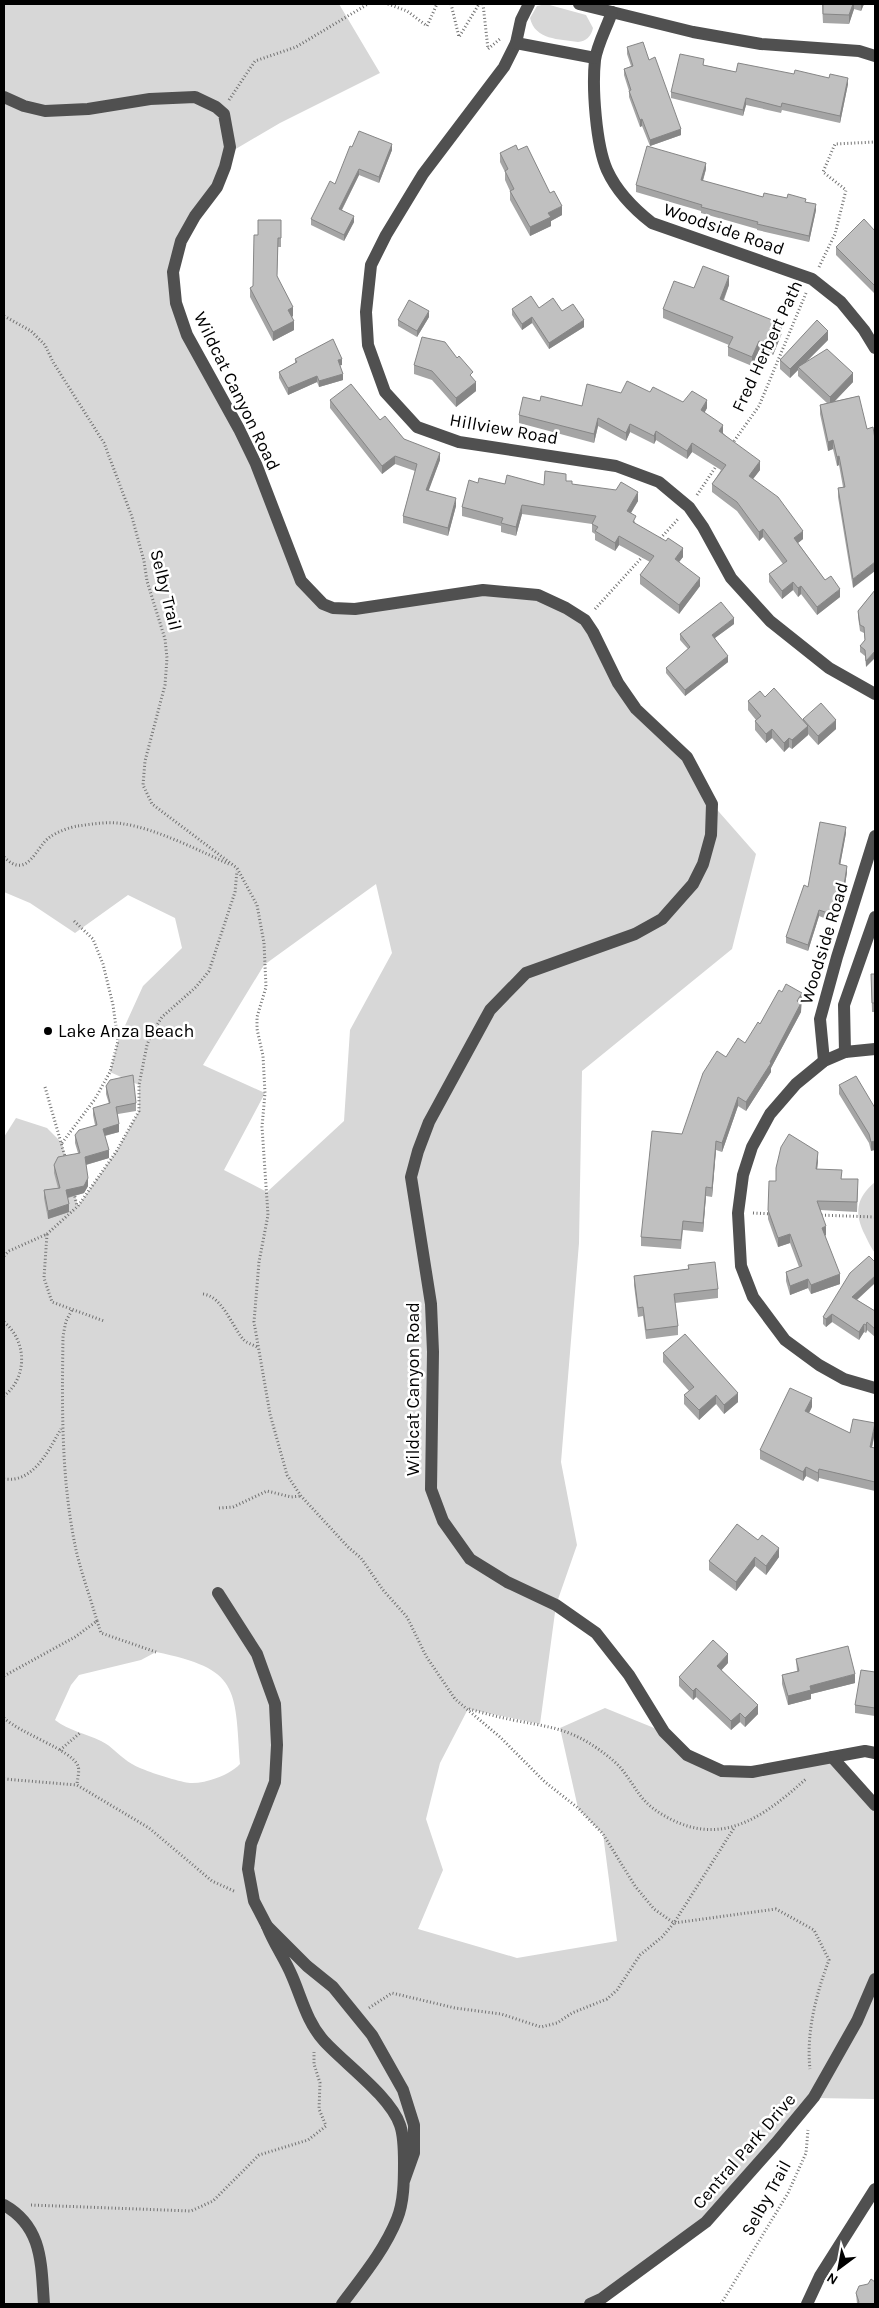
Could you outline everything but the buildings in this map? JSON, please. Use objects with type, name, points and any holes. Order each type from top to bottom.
[{"type":"street","name":"Hillview Road","points":[[529,4],[522,20],[516,43],[504,67],[423,174],[386,235],[370,266],[366,312],[368,345],[385,392],[417,427],[459,442],[616,466],[659,482],[688,507],[703,528],[731,578],[770,621],[829,668],[875,694]]},
{"type":"street","points":[[579,4],[693,32],[761,44],[860,51],[875,56]]},
{"type":"street","name":"Woodside Road","points":[[612,12],[595,58],[595,117],[607,169],[617,187],[633,208],[652,223],[812,279],[841,302],[864,330],[875,348]]},
{"type":"street","points":[[516,43],[595,58]]},
{"type":"street","points":[[4,97],[24,106],[45,111],[88,109],[150,99],[195,97],[216,107],[224,114]]},
{"type":"street","name":"Wildcat Canyon Road","points":[[224,114],[230,147],[226,167],[217,187],[195,216],[181,241],[173,272],[176,303],[187,335],[239,429],[256,464],[301,581],[324,604],[333,608],[355,609],[483,590],[538,595],[566,608],[585,620],[594,632],[618,683],[636,709],[687,757],[712,804],[711,835],[703,864],[693,884],[662,919],[636,934],[526,973],[490,1010],[429,1122],[418,1151],[411,1177],[431,1304],[433,1352],[431,1489],[443,1521],[470,1559],[507,1582],[556,1605],[596,1633],[629,1675],[664,1732],[687,1755],[722,1771],[752,1772],[865,1750],[875,1754]]},
{"type":"street","name":"Woodside Road","points":[[824,1061],[820,1019],[837,957],[875,836]]},
{"type":"street","points":[[845,1052],[844,1004],[875,917]]},
{"type":"street","points":[[875,1048],[845,1052],[824,1061],[796,1084],[770,1114],[752,1147],[743,1175],[738,1213],[741,1266],[753,1297],[785,1340],[819,1366],[844,1379],[875,1388]]},
{"type":"street","points":[[218,1594],[257,1654],[275,1704],[277,1745],[275,1782],[252,1844],[248,1869],[254,1901],[267,1926],[274,1946],[292,1975],[306,2013],[324,2041],[384,2101],[400,2124],[404,2152],[404,2181],[398,2217],[377,2259],[342,2304]]},
{"type":"street","points":[[832,1756],[875,1805]]},
{"type":"street","points":[[267,1926],[307,1966],[333,1987],[372,2036],[403,2090],[414,2125],[414,2153],[404,2181]]},
{"type":"street","name":"Central Park Drive","points":[[590,2304],[601,2299],[706,2222],[776,2143],[814,2098],[857,2021],[875,1979]]},
{"type":"street","points":[[807,2304],[820,2276],[875,2189]]},
{"type":"street","points":[[4,2205],[22,2218],[34,2236],[40,2256],[44,2304]]},
{"type":"path","points":[[224,114],[229,100],[255,62],[296,47],[368,4]]},
{"type":"path","points":[[388,4],[407,11],[427,26],[437,4]]},
{"type":"path","points":[[451,4],[459,37],[479,4]]},
{"type":"path","points":[[483,4],[488,49],[502,37]]},
{"type":"path","name":"Fred Herbert Path","points":[[732,445],[758,406],[812,279],[835,234],[846,190],[823,172],[835,144],[875,142]]},
{"type":"path","name":"Selby Trail","points":[[4,316],[31,331],[45,345],[53,362],[104,443],[132,517],[144,561],[147,582],[165,639],[167,658],[165,685],[145,761],[143,785],[152,804],[237,868]]},
{"type":"path","points":[[656,542],[688,507],[721,460]]},
{"type":"path","points":[[585,620],[650,550]]},
{"type":"path","points":[[4,857],[9,862],[23,864],[35,857],[49,837],[76,826],[123,823],[147,830],[237,868],[238,878],[209,971],[196,987],[162,1017],[152,1032],[147,1045],[139,1085],[138,1111],[116,1152],[78,1206],[48,1234],[9,1251],[4,1256]]},
{"type":"path","points":[[62,1144],[95,1099],[110,1072],[118,1041],[113,1005],[93,939],[74,921]]},
{"type":"path","points":[[45,1087],[66,1163]]},
{"type":"path","points":[[74,1192],[78,1206]]},
{"type":"path","points":[[738,1213],[775,1214]]},
{"type":"path","points":[[812,1215],[875,1217]]},
{"type":"path","points":[[48,1234],[44,1278],[52,1302],[104,1321]]},
{"type":"path","points":[[203,1294],[209,1295],[216,1301],[244,1341],[257,1347]]},
{"type":"path","points":[[72,1310],[66,1321],[63,1336],[62,1429],[64,1473],[75,1546],[101,1633],[156,1652]]},
{"type":"path","points":[[4,1322],[15,1332],[22,1354],[18,1376],[4,1396]]},
{"type":"path","points":[[4,1479],[22,1477],[30,1473],[44,1458],[62,1429]]},
{"type":"path","points":[[219,1508],[233,1508],[267,1491],[291,1497],[301,1496]]},
{"type":"path","points":[[4,1676],[75,1637],[97,1621]]},
{"type":"path","points":[[468,1709],[513,1720],[560,1728],[591,1744],[619,1766],[645,1801],[668,1818],[696,1830],[710,1831],[734,1828],[779,1803],[812,1774]]},
{"type":"path","points":[[4,1718],[14,1728],[72,1757],[78,1768],[77,1785]]},
{"type":"path","points":[[60,1750],[80,1733]]},
{"type":"path","points":[[4,1779],[77,1785],[148,1828],[212,1880],[254,1901]]},
{"type":"path","points":[[356,2016],[392,1993],[456,2008],[501,2014],[541,2027],[557,2023],[572,2013],[607,1999],[617,1990],[624,1976],[640,1955],[662,1937],[674,1923],[734,1828]]},
{"type":"path","points":[[4,2205],[190,2211],[213,2201],[258,2155],[308,2140],[324,2130],[326,2126],[318,2109],[320,2083],[314,2064],[313,2052],[324,2041]]},
{"type":"path","name":"Selby Trail","points":[[721,2304],[788,2193],[806,2153],[808,2124]]},
{"type":"shaded area","points":[[4,4],[339,4],[380,73],[280,123],[234,150],[186,234],[176,276],[175,304],[239,429],[295,566],[333,608],[483,590],[538,595],[585,620],[618,683],[687,757],[712,804],[756,854],[732,949],[582,1071],[579,1243],[561,1462],[577,1545],[556,1605],[540,1724],[468,1709],[440,1763],[426,1819],[443,1870],[418,1929],[517,1958],[617,1941],[603,1834],[578,1808],[560,1728],[605,1708],[664,1732],[687,1755],[722,1771],[832,1757],[875,1804],[875,2099],[814,2098],[706,2222],[590,2304],[4,2304],[4,1137],[16,1118],[47,1128],[62,1143],[78,1206],[116,1152],[139,1111],[139,1085],[110,1072],[118,1041],[143,986],[182,948],[175,918],[128,895],[75,933],[30,903],[4,892]],"holes":[[[376,884],[392,953],[350,1030],[344,1121],[267,1192],[224,1170],[265,1093],[203,1065],[264,965]],[[156,1652],[203,1666],[218,1675],[227,1686],[233,1699],[236,1716],[240,1764],[230,1772],[217,1778],[196,1783],[169,1778],[137,1766],[105,1743],[66,1727],[55,1720],[71,1685],[79,1675],[141,1660]]]},
{"type":"shaded area","points":[[546,4],[586,15],[593,28],[586,40],[578,42],[556,39],[537,31],[530,18],[537,6]]},
{"type":"shaded area","points":[[875,1182],[875,1253],[861,1227],[858,1213],[864,1194]]},
{"type":"place","name":"Lake Anza Beach","points":[[48,1031]]}]
